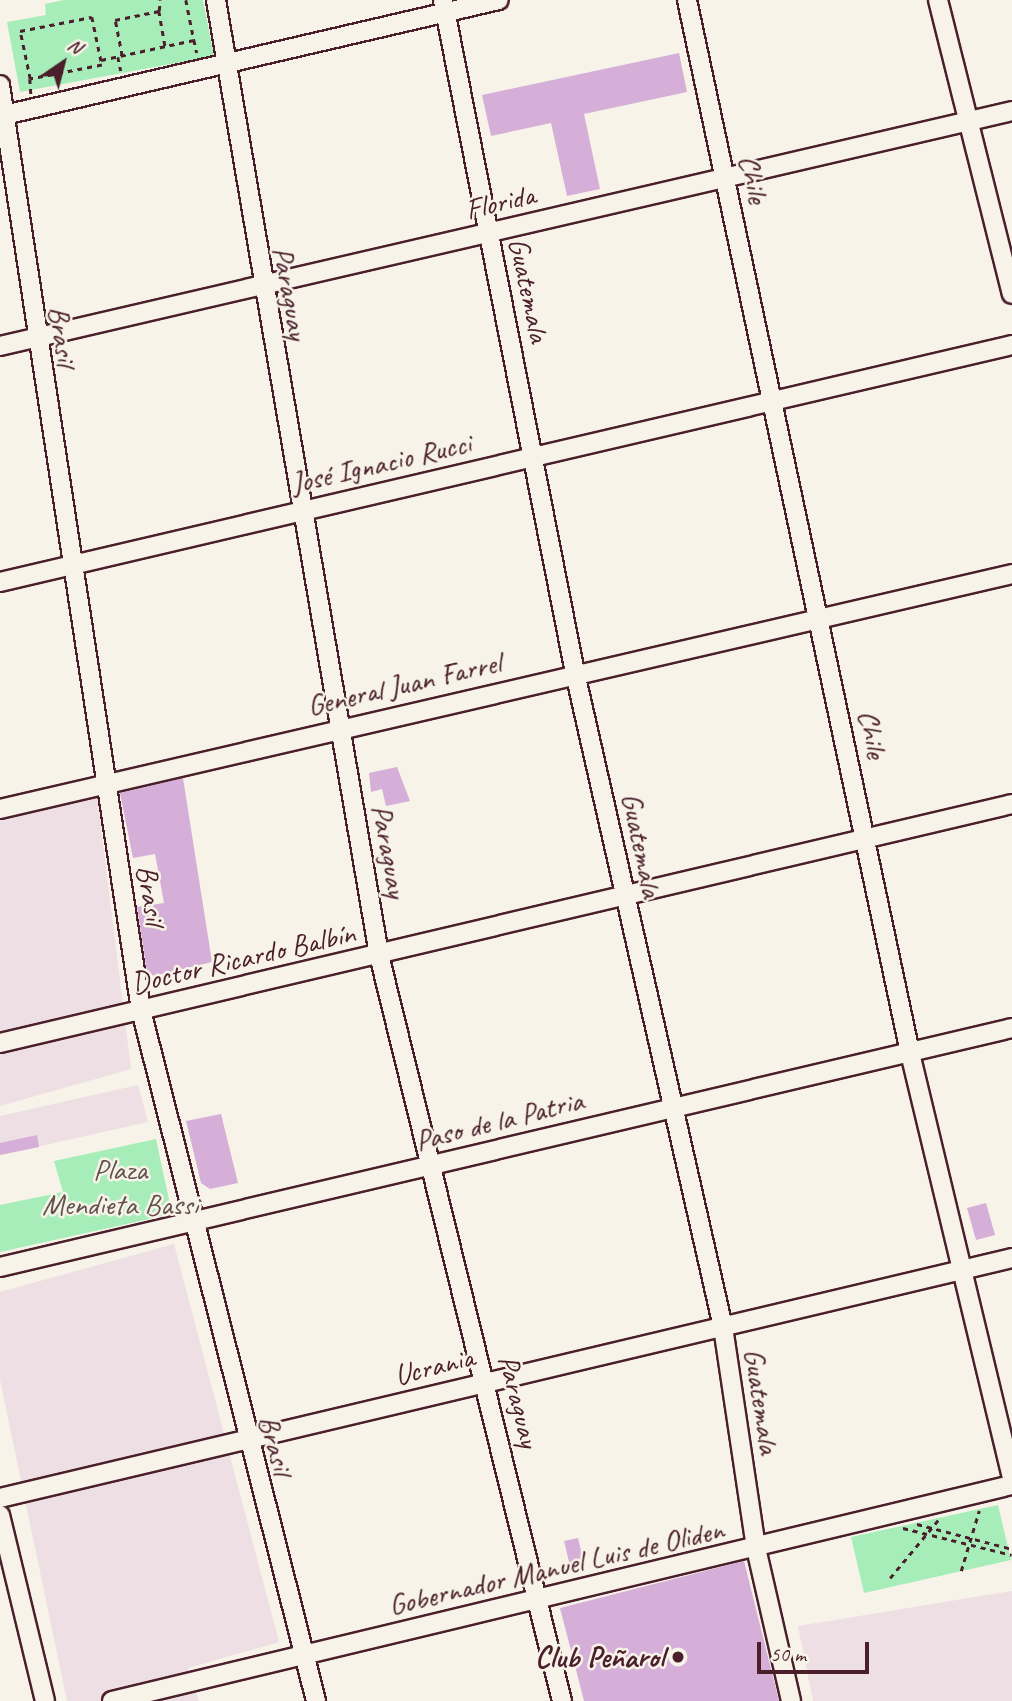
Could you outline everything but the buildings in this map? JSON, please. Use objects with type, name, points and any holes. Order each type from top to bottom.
[{"type":"street","name":"Paraguay","points":[[216,0],[261,285],[379,955],[428,1166],[486,1382],[562,1701]]},
{"type":"street","points":[[2,115],[227,63],[444,6],[499,0]]},
{"type":"street","name":"Chile","points":[[687,0],[822,618],[910,1053],[1012,1477]]},
{"type":"street","points":[[938,0],[966,122],[1012,294]]},
{"type":"street","name":"Guatemala","points":[[444,6],[535,456],[575,673],[723,1327],[756,1548],[791,1701]]},
{"type":"street","name":"Brasil","points":[[0,85],[2,115],[69,566],[141,1010],[246,1442],[316,1701]]},
{"type":"street","name":"Florida","points":[[0,346],[1012,111]]},
{"type":"street","name":"José Ignacio Rucci","points":[[0,582],[1012,345]]},
{"type":"street","name":"General Juan Farrel","points":[[0,809],[339,727],[1012,574]]},
{"type":"street","name":"Doctor Ricardo Balbín","points":[[0,1043],[866,841],[1012,804]]},
{"type":"street","name":"Paso de la Patria","points":[[0,1267],[1012,1028]]},
{"type":"street","name":"Ucrania","points":[[0,1499],[1012,1258]]},
{"type":"street","name":"Gobernador Manuel Luis de Oliden","points":[[112,1701],[1012,1485]]},
{"type":"street","points":[[0,1515],[46,1701]]},
{"type":"path","points":[[160,0],[159,11],[165,46]]},
{"type":"path","points":[[186,0],[200,69]]},
{"type":"path","points":[[122,56],[115,20],[159,11]]},
{"type":"path","points":[[92,17],[101,60],[102,65],[30,79],[20,31],[92,17]]},
{"type":"path","points":[[101,60],[194,40]]},
{"type":"path","points":[[961,1572],[985,1491]]},
{"type":"path","points":[[890,1578],[958,1497]]},
{"type":"path","points":[[878,1518],[931,1528],[1012,1549]]},
{"type":"path","points":[[878,1518],[927,1534],[1012,1555]]},
{"type":"shaded area","points":[[97,796],[131,1069],[0,1106],[0,819]]},
{"type":"shaded area","points":[[138,1085],[148,1122],[0,1155],[0,1116]]},
{"type":"shaded area","points":[[174,1244],[279,1642],[188,1668],[199,1701],[67,1701],[0,1380],[0,1292]]},
{"type":"shaded area","points":[[1012,1591],[1012,1701],[813,1701],[798,1626]]},
{"type":"green space","points":[[64,0],[203,0],[214,56],[20,92],[7,22],[46,15],[45,4]]},
{"type":"green space","name":"Plaza Mendieta Bassi","points":[[156,1139],[172,1214],[0,1252],[0,1205],[63,1192],[54,1161]]},
{"type":"green space","points":[[998,1505],[1011,1560],[864,1593],[851,1537]]},
{"type":"place","name":"Club Peñarol","points":[[678,1657]]}]
